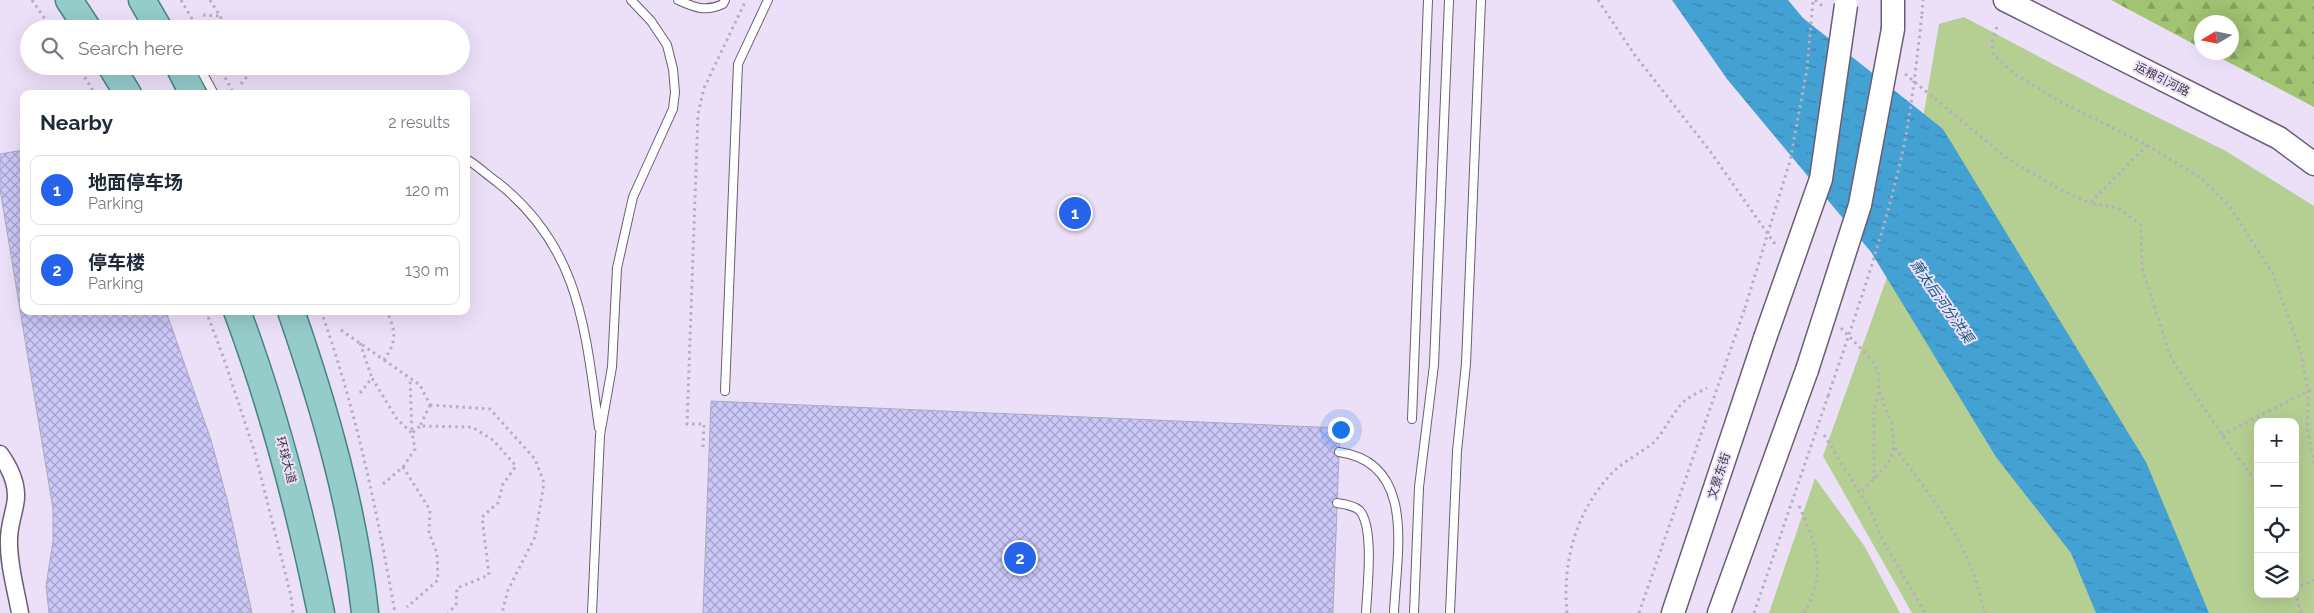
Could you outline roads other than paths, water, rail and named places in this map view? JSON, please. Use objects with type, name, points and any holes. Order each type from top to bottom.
[{"type":"main road","points":[[70,0],[82,20]]},
{"type":"main road","points":[[142,0],[154,20]]},
{"type":"main road","points":[[1719,613],[1807,370],[1860,205],[1893,28],[1893,0]]},
{"type":"main road","name":"运粮引河路","points":[[2005,0],[2279,138],[2314,164]]},
{"type":"main road","name":"文景东街","points":[[1674,613],[1765,338],[1821,179],[1841,6]]},
{"type":"main road","points":[[116,75],[126,90]]},
{"type":"main road","points":[[184,75],[191,90]]},
{"type":"main road","name":"环球大道","points":[[238,315],[271,406],[287,463],[306,539],[321,613]]},
{"type":"main road","points":[[292,315],[321,402],[336,459],[352,533],[365,613]]},
{"type":"street","points":[[0,454],[10,468],[14,484],[16,504],[11,517],[9,541],[20,613]]},
{"type":"lane","points":[[592,613],[600,435],[612,368],[617,268],[633,198],[673,109],[675,92],[673,69],[667,46],[651,21],[632,0]]},
{"type":"lane","points":[[678,0],[694,8],[710,10],[723,4],[725,0]]},
{"type":"lane","points":[[725,391],[738,64],[768,0]]},
{"type":"lane","points":[[1412,419],[1428,0]]},
{"type":"lane","points":[[1414,613],[1419,487],[1434,365],[1449,0]]},
{"type":"lane","points":[[1450,613],[1457,451],[1466,364],[1481,0]]},
{"type":"lane","points":[[204,75],[212,90]]},
{"type":"lane","points":[[470,162],[516,198],[544,229],[566,267],[580,308],[600,435]]},
{"type":"lane","points":[[1339,452],[1356,454],[1382,474],[1392,492],[1399,512],[1394,613]]},
{"type":"lane","points":[[1337,503],[1358,510],[1366,521],[1366,613]]},
{"type":"water","name":"萧太后河分洪渠","points":[[1672,0],[1788,0],[1803,18],[1943,129],[2146,462],[2209,613],[2096,613],[2071,553],[1996,457],[1871,252],[1727,79]]},
{"type":"place","name":"地面停车场","points":[[1075,213]]},
{"type":"place","name":"停车楼","points":[[1020,558]]}]
